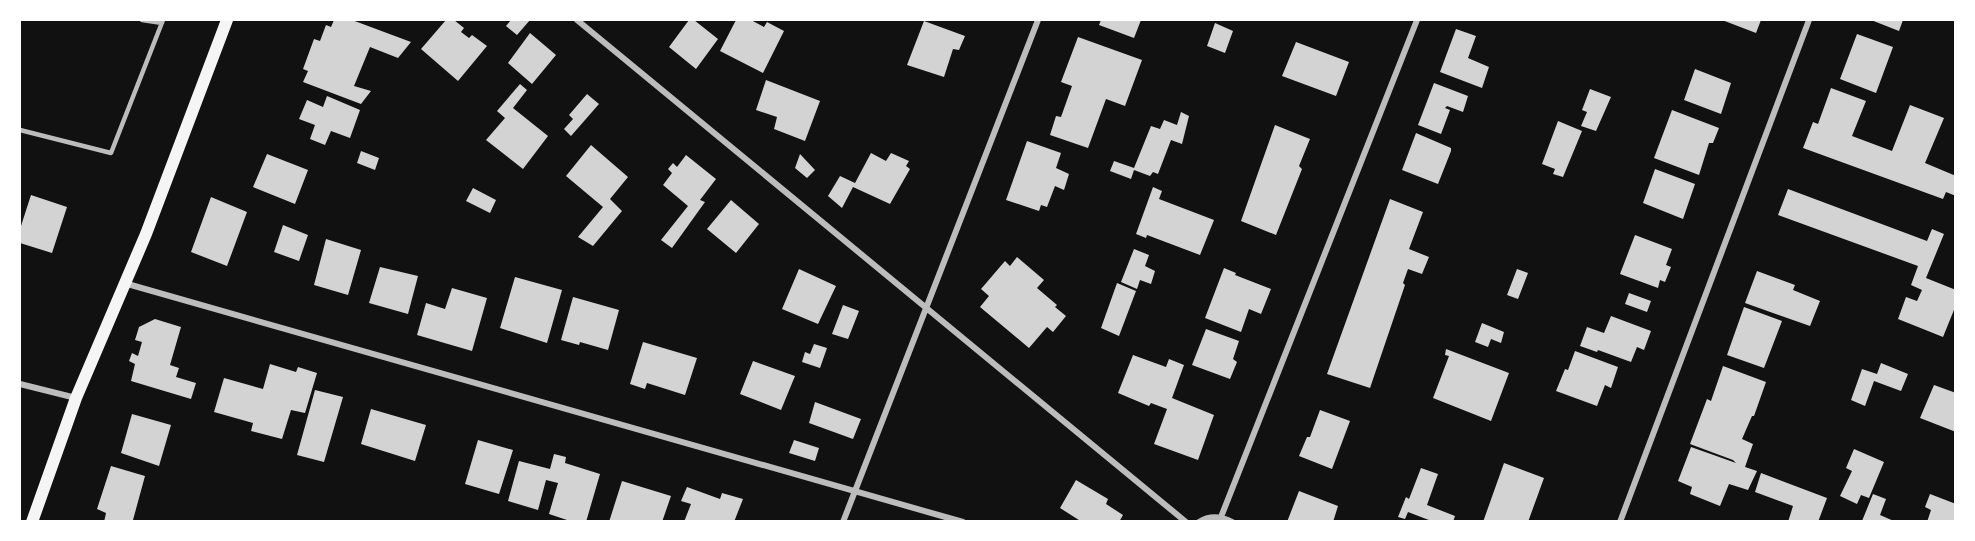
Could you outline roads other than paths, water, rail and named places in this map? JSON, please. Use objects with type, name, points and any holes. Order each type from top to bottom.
[{"type":"main road","points":[[32,522],[76,398],[123,283],[146,234],[227,20]]},
{"type":"street","points":[[577,20],[1186,522]]},
{"type":"street","points":[[843,522],[1038,20]]},
{"type":"street","points":[[1221,517],[1417,20]]},
{"type":"street","points":[[1620,522],[1809,20]]},
{"type":"street","points":[[123,283],[963,522]]},
{"type":"street","points":[[20,384],[76,398]]},
{"type":"street","points":[[1198,522],[1205,518],[1221,517],[1232,522]]},
{"type":"lane","points":[[20,130],[111,153],[163,22],[142,20]]}]
